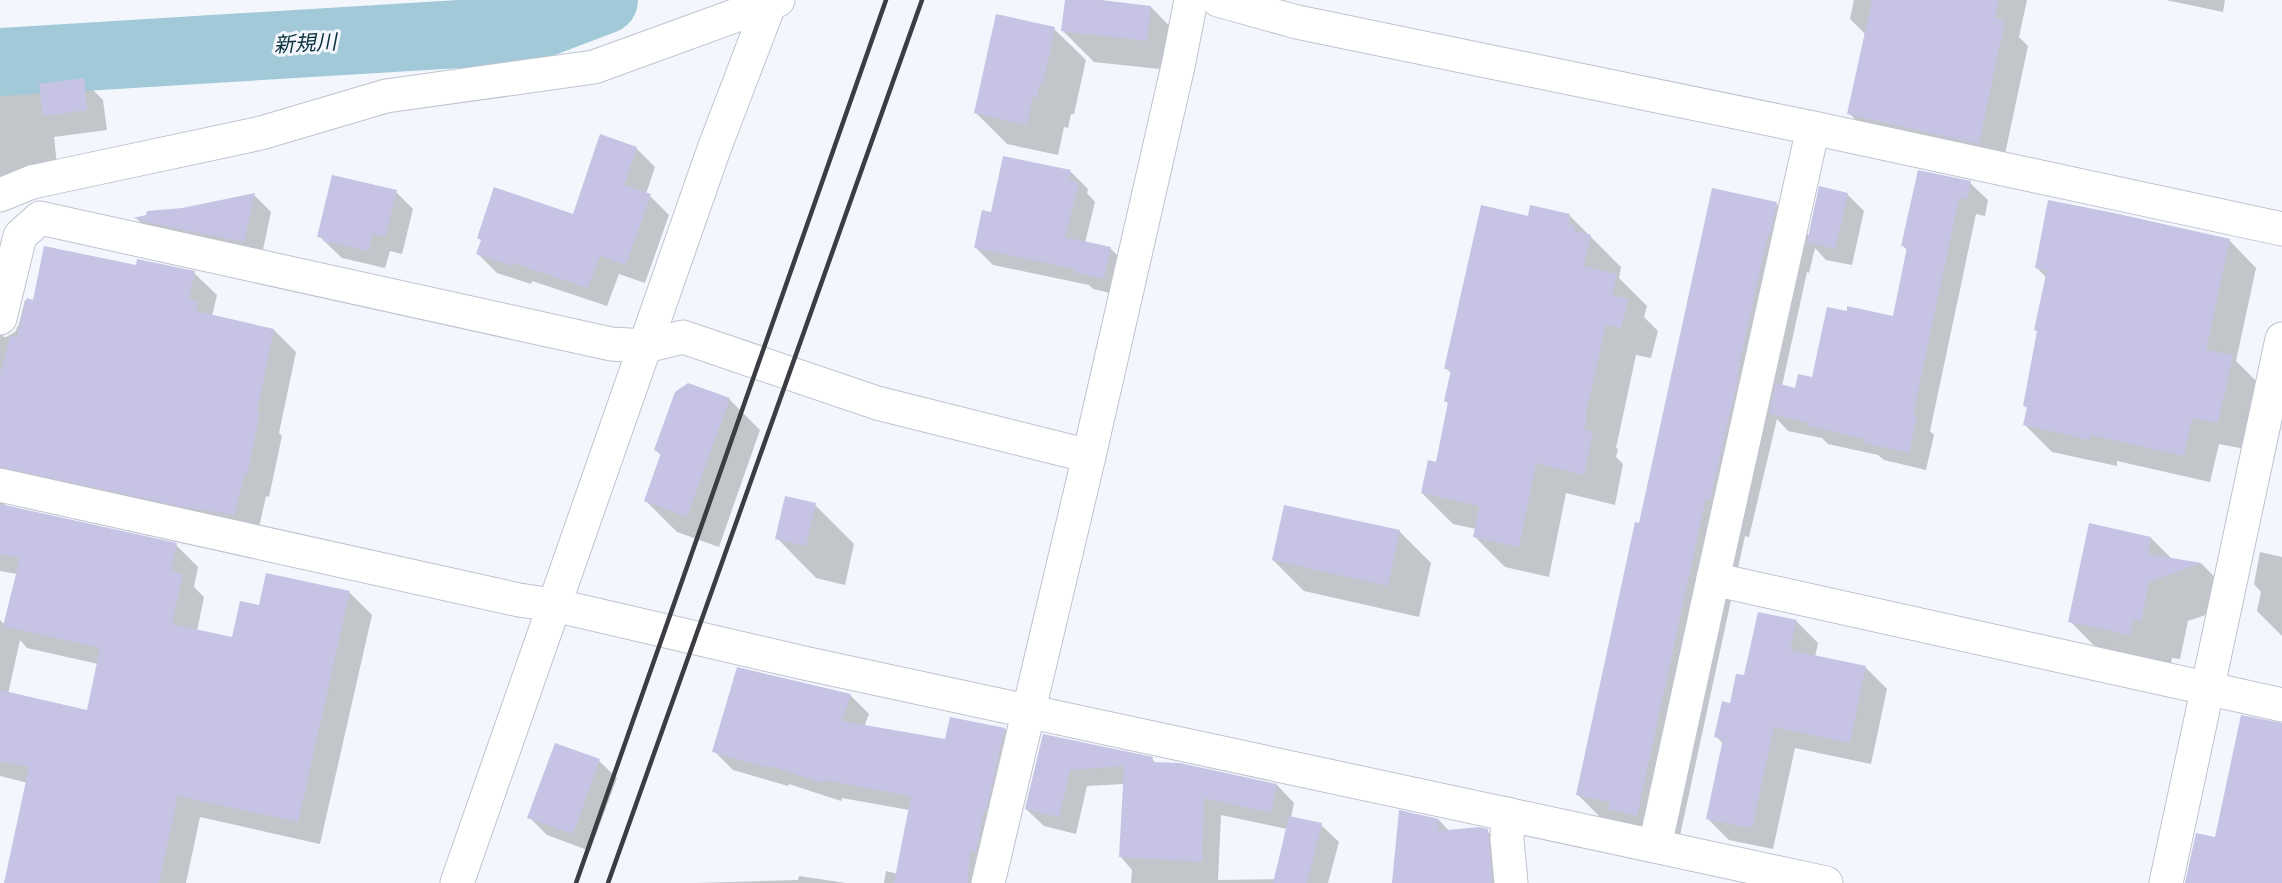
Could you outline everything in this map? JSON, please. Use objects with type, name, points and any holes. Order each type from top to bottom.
[{"type":"street","points":[[987,883],[1030,711],[1089,456],[1191,0]]},
{"type":"street","points":[[1218,0],[1296,22],[1812,128],[2282,229]]},
{"type":"street","points":[[0,195],[32,182],[261,134],[386,96],[594,67],[773,1]]},
{"type":"street","points":[[457,883],[714,149],[773,1]]},
{"type":"street","points":[[1655,846],[1812,128]]},
{"type":"street","points":[[32,182],[40,218]]},
{"type":"street","points":[[40,218],[611,344],[646,346],[682,337],[877,403],[1089,456]]},
{"type":"street","points":[[0,318],[20,236],[40,218]]},
{"type":"street","points":[[2166,883],[2282,339]]},
{"type":"street","points":[[0,485],[519,600],[554,605],[804,663],[1826,883]]},
{"type":"street","points":[[1713,579],[2282,705]]},
{"type":"street","points":[[1508,814],[1507,839],[1511,883]]},
{"type":"building","points":[[1065,0],[1101,0],[1151,6],[1147,41],[1061,31]]},
{"type":"building","points":[[1872,0],[1999,0],[1995,18],[2005,20],[1979,144],[1847,114]]},
{"type":"building","points":[[996,14],[1055,27],[1043,84],[1040,83],[1037,97],[1033,96],[1027,125],[974,113]]},
{"type":"building","points":[[84,78],[87,110],[43,116],[39,84]]},
{"type":"building","points":[[600,134],[637,147],[624,185],[651,194],[626,265],[600,256],[588,288],[513,263],[512,266],[476,254],[481,240],[477,238],[494,187],[573,214]]},
{"type":"building","points":[[1003,156],[1071,170],[1069,180],[1079,183],[1065,237],[1111,247],[1104,279],[1074,272],[1075,269],[974,248],[982,210],[991,212]]},
{"type":"building","points":[[1918,170],[1971,181],[1967,199],[1959,198],[1913,415],[1917,416],[1909,453],[1864,443],[1865,439],[1808,426],[1809,423],[1769,413],[1776,383],[1795,388],[1798,374],[1812,377],[1827,307],[1847,311],[1847,306],[1893,316],[1907,247],[1901,246]]},
{"type":"building","points":[[332,175],[397,190],[385,237],[372,234],[368,251],[323,241],[323,238],[317,237]]},
{"type":"building","points":[[1819,186],[1848,193],[1835,249],[1807,242]]},
{"type":"building","points":[[1712,188],[1777,202],[1710,499],[1706,498],[1637,816],[1608,809],[1610,802],[1576,795],[1635,522],[1639,523]]},
{"type":"building","points":[[255,193],[244,242],[133,218],[146,215],[147,211],[182,208]]},
{"type":"building","points":[[2048,200],[2230,239],[2206,350],[2233,355],[2218,423],[2192,418],[2184,456],[2091,435],[2090,440],[2023,425],[2027,407],[2023,406],[2037,331],[2034,330],[2047,270],[2035,268]]},
{"type":"building","points":[[1481,205],[1528,216],[1530,205],[1570,214],[1568,224],[1575,226],[1574,231],[1591,235],[1584,266],[1617,274],[1612,295],[1628,299],[1621,328],[1606,325],[1585,417],[1587,417],[1584,430],[1593,432],[1584,475],[1536,463],[1519,547],[1473,537],[1479,506],[1421,493],[1428,460],[1436,462],[1448,402],[1444,401],[1451,370],[1444,369]]},
{"type":"building","points":[[44,246],[136,265],[137,259],[195,271],[189,299],[198,301],[196,311],[274,329],[247,475],[244,475],[235,515],[184,507],[0,467],[0,375],[10,336],[17,337],[27,298],[33,300]]},
{"type":"building","points":[[688,383],[730,398],[687,517],[644,501],[661,453],[654,450],[675,392]]},
{"type":"building","points":[[785,496],[816,503],[806,546],[775,539]]},
{"type":"building","points":[[0,504],[177,543],[171,571],[183,574],[172,624],[232,637],[240,601],[259,605],[266,573],[350,591],[298,822],[178,796],[159,883],[4,883],[29,767],[0,761],[0,690],[87,710],[100,648],[3,626],[20,558],[0,554]]},
{"type":"building","points":[[1284,505],[1400,530],[1388,586],[1272,560]]},
{"type":"building","points":[[2089,523],[2151,537],[2148,554],[2202,563],[2149,582],[2141,621],[2133,619],[2130,635],[2068,622]]},
{"type":"building","points":[[1758,612],[1797,620],[1790,650],[1866,666],[1850,743],[1774,727],[1752,828],[1706,819],[1723,739],[1714,737],[1722,701],[1730,703],[1736,674],[1744,675]]},
{"type":"building","points":[[737,667],[851,694],[842,721],[945,739],[950,717],[1005,728],[986,810],[984,810],[976,853],[970,852],[968,883],[894,883],[911,796],[823,780],[822,783],[770,766],[769,768],[712,752]]},
{"type":"building","points":[[2241,715],[2282,723],[2282,883],[2185,883],[2196,833],[2215,837]]},
{"type":"building","points":[[1043,734],[1153,757],[1152,762],[1180,763],[1277,784],[1271,813],[1204,798],[1202,862],[1119,857],[1124,766],[1070,770],[1059,817],[1025,809]]},
{"type":"building","points":[[555,743],[600,759],[573,834],[527,818]]},
{"type":"building","points":[[1399,810],[1439,819],[1438,831],[1479,827],[1488,829],[1492,883],[1392,883]]},
{"type":"building","points":[[1289,816],[1322,823],[1307,883],[1273,883]]},
{"type":"waterway","name":"新規川","points":[[0,62],[525,30],[604,0]]},
{"type":"railway","points":[[576,883],[886,0]]},
{"type":"railway","points":[[608,883],[922,0]]}]
